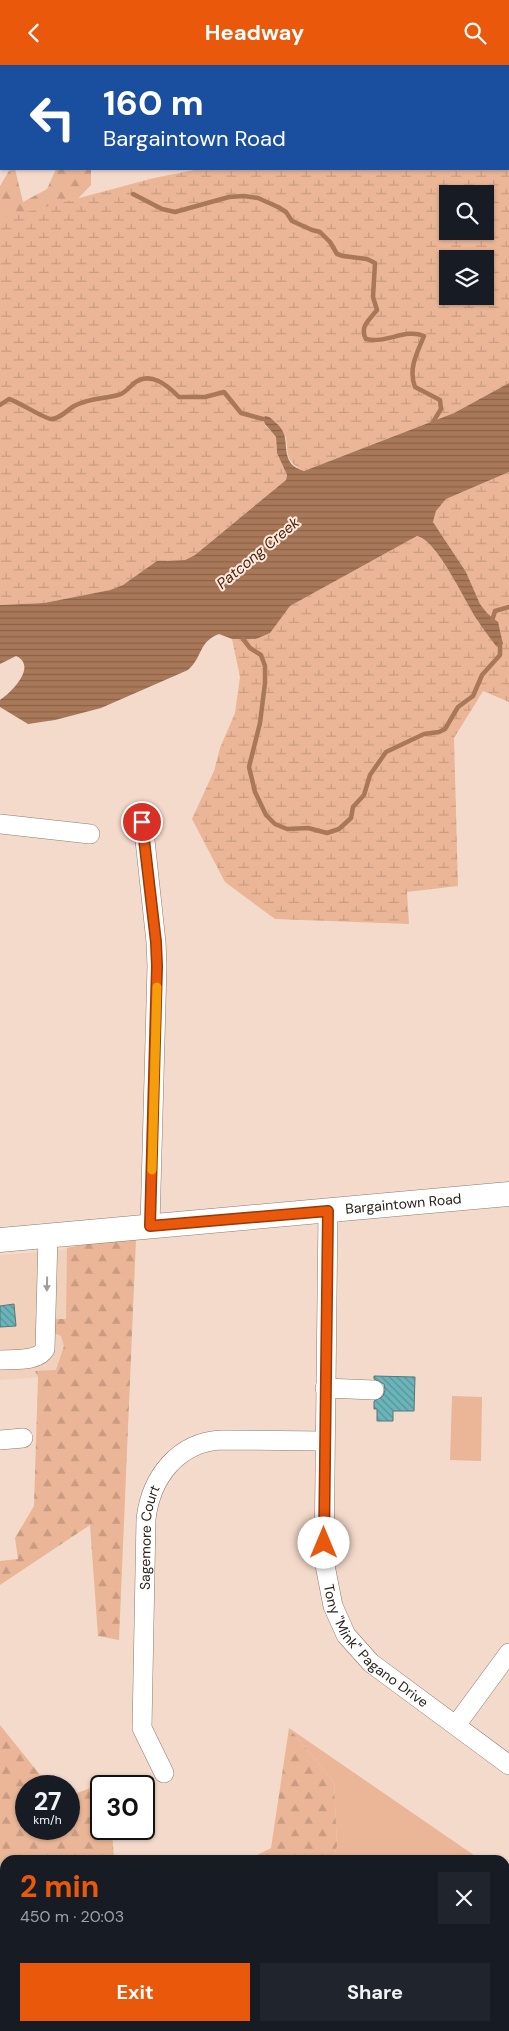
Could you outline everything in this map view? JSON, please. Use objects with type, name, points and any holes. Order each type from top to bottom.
[{"type":"main road","name":"Bargaintown Road","points":[[0,1240],[509,1194]]},
{"type":"street","points":[[142,822],[157,966],[150,1226]]},
{"type":"street","points":[[0,824],[90,834]]},
{"type":"street","name":"Tony \"Mink\" Pagano Drive","points":[[328,1211],[324,1560],[332,1606],[346,1635],[371,1663],[509,1765]]},
{"type":"street","points":[[0,1360],[37,1357],[45,1349],[48,1236]]},
{"type":"street","points":[[325,1388],[374,1390]]},
{"type":"street","points":[[0,1440],[23,1438]]},
{"type":"street","name":"Sagemore Court","points":[[164,1773],[142,1728],[146,1519],[149,1501],[156,1481],[165,1467],[176,1457],[193,1447],[207,1442],[222,1440],[324,1441]]},
{"type":"street","points":[[456,1725],[509,1653]]},
{"type":"shaded area","points":[[80,1243],[92,1373],[0,1380],[0,1255],[62,1250]]},
{"type":"green space","points":[[9,170],[15,170],[23,202],[47,189],[56,170],[91,170],[91,185],[66,211],[0,234],[0,186]]},
{"type":"green space","points":[[194,170],[509,170],[509,383],[454,413],[304,471],[291,461],[286,437],[264,424],[276,437],[277,453],[287,475],[286,480],[195,555],[185,560],[167,560],[123,585],[110,590],[44,603],[0,605],[0,219],[154,178]]},
{"type":"green space","points":[[509,472],[509,702],[483,691],[454,738],[458,886],[407,892],[409,924],[275,919],[225,882],[192,819],[214,771],[220,748],[235,713],[240,677],[232,639],[256,639],[269,633],[290,606],[417,536],[425,540],[442,560],[477,619],[490,637],[498,647],[503,644],[496,620],[480,604],[466,572],[433,522],[436,511],[446,499]]},
{"type":"green space","points":[[136,1239],[119,1640],[98,1636],[90,1525],[0,1585],[0,1561],[18,1559],[15,1538],[34,1506],[38,1377],[35,1371],[56,1370],[64,1346],[61,1336],[52,1332],[53,1319],[66,1319],[67,1248],[104,1241]]},
{"type":"green space","points":[[452,1396],[482,1397],[481,1461],[450,1460]]},
{"type":"green space","points":[[0,1725],[40,1775],[15,1775],[15,1840],[80,1840],[80,1792],[90,1788],[90,1840],[113,1840],[114,1855],[0,1855]]},
{"type":"green space","points":[[289,1728],[474,1855],[334,1855],[337,1846],[334,1782]]},
{"type":"green space","points":[[289,1728],[334,1782],[337,1846],[334,1855],[258,1855],[271,1848]]},
{"type":"water","name":"Patcong Creek","points":[[509,383],[509,472],[446,499],[436,511],[433,522],[466,572],[480,604],[498,622],[503,644],[498,647],[496,646],[478,621],[442,560],[425,540],[417,536],[290,606],[270,633],[256,639],[232,639],[219,634],[212,637],[204,645],[193,665],[188,670],[101,708],[55,720],[28,724],[0,707],[0,700],[16,686],[24,672],[24,666],[22,660],[16,656],[0,664],[0,605],[44,603],[110,590],[123,585],[157,561],[185,560],[195,555],[286,480],[287,475],[277,453],[276,437],[265,424],[263,419],[265,416],[271,418],[283,432],[290,462],[294,467],[304,471],[454,413]]},
{"type":"building","points":[[14,1304],[16,1326],[0,1327],[0,1306]]},
{"type":"building","points":[[374,1376],[415,1377],[414,1411],[393,1411],[393,1421],[377,1421],[377,1409],[374,1409],[374,1401],[383,1396],[385,1390],[384,1384],[374,1379]]},
{"type":"waterway","points":[[133,194],[162,209],[175,212],[229,197],[244,196],[258,198],[286,212],[292,221],[320,232],[330,242],[337,254],[367,259],[375,263],[373,297],[377,310],[366,323],[364,335],[366,339],[373,340],[410,334],[424,336],[414,361],[412,374],[415,387],[440,400],[441,409],[433,422]]},
{"type":"waterway","points":[[0,405],[9,399],[43,416],[54,419],[80,403],[120,394],[139,380],[146,378],[164,384],[179,397],[205,397],[224,392],[241,413],[263,419]]},
{"type":"waterway","points":[[492,621],[495,611],[509,607]]},
{"type":"waterway","points":[[243,639],[250,648],[261,655],[265,666],[260,723],[249,767],[255,792],[266,815],[275,824],[287,829],[308,828],[327,833],[339,829],[351,818],[353,807],[364,795],[370,775],[386,752],[424,734],[439,732],[445,729],[458,707],[473,696],[482,675],[500,655],[500,642]]},
{"type":"slow traffic","points":[[152,1170],[157,987]]},
{"type":"route","points":[[142,822],[157,966],[150,1226],[328,1211],[324,1543]]}]
